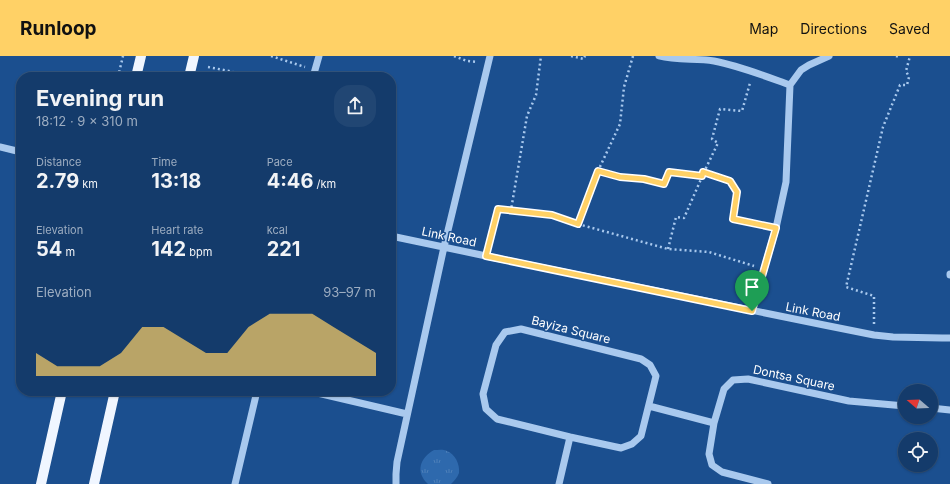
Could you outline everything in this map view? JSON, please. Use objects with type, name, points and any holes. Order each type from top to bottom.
[{"type":"main road","points":[[137,72],[141,56]]},
{"type":"main road","points":[[189,72],[194,56]]},
{"type":"main road","points":[[41,484],[61,396]]},
{"type":"main road","points":[[94,484],[114,396]]},
{"type":"street","points":[[315,72],[319,56]]},
{"type":"street","points":[[659,56],[672,59],[712,61],[754,72],[790,85]]},
{"type":"street","points":[[752,311],[776,228],[786,182],[790,85],[801,70],[829,56]]},
{"type":"street","points":[[396,484],[396,462],[488,60]]},
{"type":"street","points":[[0,147],[16,151]]},
{"type":"street","name":"Link Road","points":[[396,237],[752,311],[874,334],[893,337],[950,338]]},
{"type":"street","name":"Bayiza Square","points":[[521,329],[641,358],[650,365],[656,376],[641,436],[632,444],[621,448],[570,437],[497,419],[486,409],[483,394],[496,345],[505,332],[521,329]]},
{"type":"street","name":"Dontsa Square","points":[[768,484],[722,472],[712,466],[709,454],[714,423],[724,390],[734,380],[748,379],[849,400],[898,405]]},
{"type":"street","points":[[235,484],[256,396]]},
{"type":"street","points":[[330,396],[407,414]]},
{"type":"street","points":[[649,406],[714,423]]},
{"type":"street","points":[[938,409],[950,410]]},
{"type":"street","points":[[559,484],[570,437]]},
{"type":"path","points":[[119,72],[123,56]]},
{"type":"path","points":[[271,56],[309,72]]},
{"type":"path","points":[[454,56],[468,61],[488,60]]},
{"type":"path","points":[[510,210],[527,116],[536,95],[541,56]]},
{"type":"path","points":[[571,56],[584,59],[585,56]]},
{"type":"path","points":[[578,224],[598,171],[620,124],[624,87],[633,56]]},
{"type":"path","points":[[896,56],[900,56]]},
{"type":"path","points":[[874,334],[874,296],[846,287],[883,127],[900,85],[907,84],[909,77],[906,71],[910,56]]},
{"type":"path","points":[[208,66],[232,72]]},
{"type":"path","points":[[668,249],[676,217],[684,218],[703,172],[718,143],[712,139],[720,108],[742,111],[754,72]]},
{"type":"path","points":[[598,171],[620,177],[644,179],[664,184],[669,172],[702,176]]},
{"type":"path","points":[[703,172],[730,181],[737,192],[733,219],[776,228]]},
{"type":"path","points":[[486,256],[498,209],[552,215],[578,224],[668,249],[709,252],[764,269]]},
{"type":"green space","points":[[434,450],[450,452],[459,466],[459,473],[451,484],[428,484],[421,475],[420,470],[425,457]]},
{"type":"route","points":[[598,171],[620,177],[644,179],[664,184],[669,172],[702,176],[703,172],[730,181],[737,192],[733,219],[776,228],[752,311],[486,256],[498,209],[552,215],[578,224],[598,171]]}]
